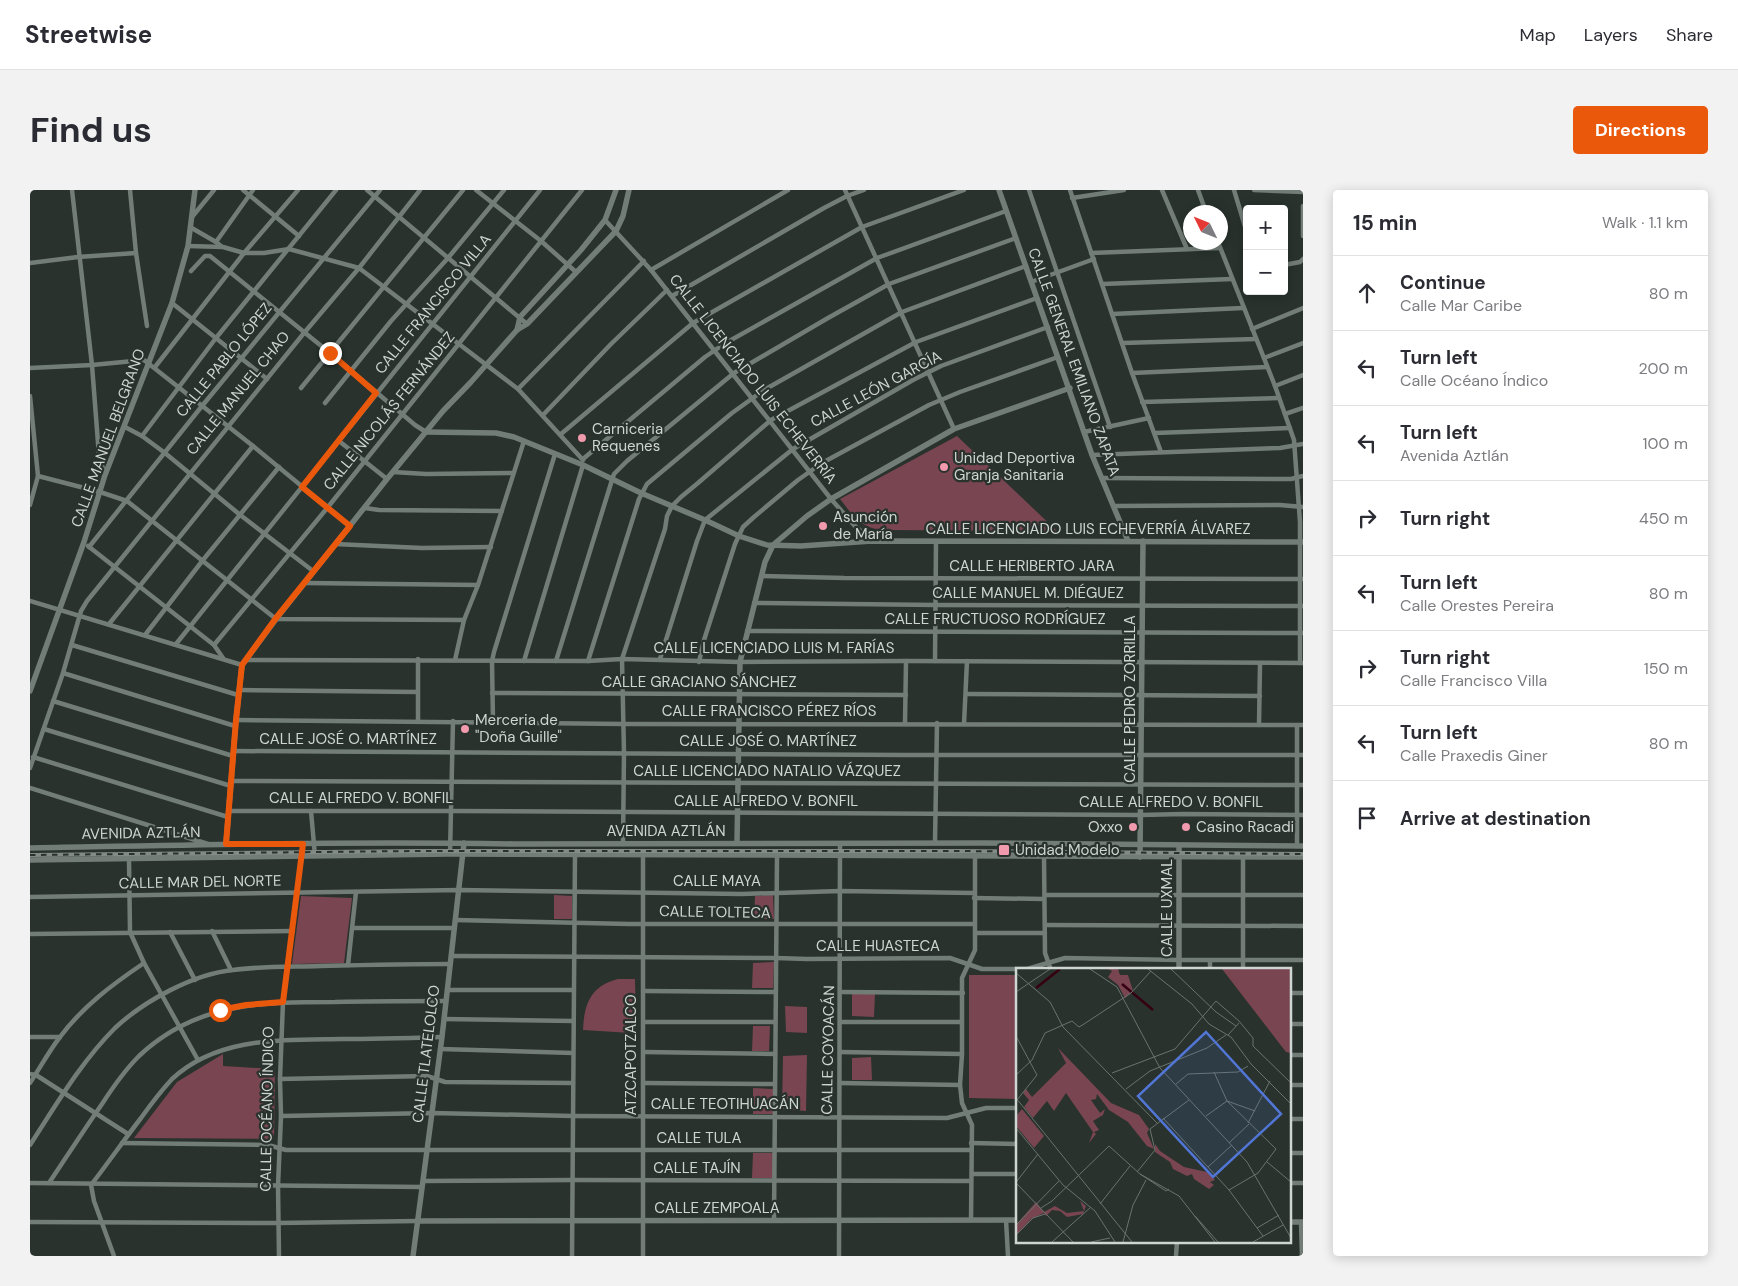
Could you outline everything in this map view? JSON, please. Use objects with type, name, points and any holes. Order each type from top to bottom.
[{"type":"street","points":[[72,190],[78,257],[92,365],[99,456],[105,475]]},
{"type":"street","points":[[130,190],[136,253],[147,326]]},
{"type":"street","name":"CALLE MANUEL BELGRANO","points":[[30,691],[84,542],[105,475],[172,303],[188,246],[195,190]]},
{"type":"street","points":[[191,218],[214,190]]},
{"type":"street","points":[[243,190],[299,236]]},
{"type":"street","points":[[216,242],[254,190]]},
{"type":"street","points":[[155,368],[244,254],[298,190]]},
{"type":"street","points":[[142,436],[178,386],[336,190]]},
{"type":"street","points":[[367,190],[527,324]]},
{"type":"street","name":"CALLE PABLO LÓPEZ","points":[[89,547],[380,190]]},
{"type":"street","name":"CALLE MANUEL CHAO","points":[[30,768],[63,673],[80,615],[87,601],[304,332],[359,268],[420,190]]},
{"type":"street","points":[[301,388],[463,190]]},
{"type":"street","points":[[476,190],[541,241],[576,272]]},
{"type":"street","points":[[325,403],[504,190]]},
{"type":"street","name":"CALLE FRANCISCO VILLA","points":[[176,644],[540,190]]},
{"type":"street","name":"CALLE NICOLÁS FERNÁNDEZ","points":[[214,645],[328,508],[582,190]]},
{"type":"street","points":[[517,330],[520,317],[605,220],[616,190]]},
{"type":"street","points":[[226,844],[238,693],[243,662],[313,571],[426,432],[517,330],[527,324],[616,231],[623,216],[629,190]]},
{"type":"street","points":[[651,270],[788,190]]},
{"type":"street","points":[[845,190],[954,428]]},
{"type":"street","points":[[672,296],[847,196],[864,190]]},
{"type":"street","points":[[561,434],[693,323],[862,227],[964,190]]},
{"type":"street","points":[[999,191],[1006,190]]},
{"type":"street","points":[[1029,190],[1110,427]]},
{"type":"street","points":[[1070,190],[1142,402],[1161,452]]},
{"type":"street","points":[[1072,198],[1124,190]]},
{"type":"street","points":[[1162,190],[1183,239]]},
{"type":"street","points":[[1198,190],[1203,205]]},
{"type":"street","points":[[1234,190],[1243,220]]},
{"type":"street","points":[[1254,190],[1303,192]]},
{"type":"street","name":"CALLE GENERAL EMILIANO ZAPATA","points":[[999,191],[1070,388],[1092,455],[1128,541]]},
{"type":"street","points":[[1303,206],[1303,236]]},
{"type":"street","points":[[524,661],[585,464],[715,349],[877,258],[1006,210]]},
{"type":"street","name":"CALLE LICENCIADO LUIS ECHEVERRÍA","points":[[605,220],[644,261],[753,397],[831,499],[854,525],[872,541]]},
{"type":"street","points":[[190,227],[223,247]]},
{"type":"street","points":[[556,661],[614,474],[627,461],[734,373],[889,284],[1016,238]]},
{"type":"street","points":[[188,246],[223,247],[244,254],[289,249],[359,268],[518,389],[561,434],[585,464]]},
{"type":"street","points":[[1091,252],[1183,248]]},
{"type":"street","points":[[1221,250],[1275,386],[1295,446],[1300,477],[1301,507],[1301,663]]},
{"type":"street","points":[[30,263],[136,253]]},
{"type":"street","points":[[191,271],[206,256],[210,256],[426,432]]},
{"type":"street","points":[[1031,282],[1094,259]]},
{"type":"street","points":[[1288,264],[1303,260]]},
{"type":"street","points":[[518,389],[644,261]]},
{"type":"street","points":[[588,662],[641,493],[647,484],[753,397],[902,312],[1026,266]]},
{"type":"street","points":[[1102,284],[1232,278]]},
{"type":"street","points":[[543,415],[611,344],[667,290]]},
{"type":"street","points":[[623,844],[624,724],[622,659],[665,529],[667,516],[672,506],[770,420],[916,342],[1037,298]]},
{"type":"street","points":[[172,303],[267,379]]},
{"type":"street","points":[[1112,314],[1243,308]]},
{"type":"street","points":[[1252,329],[1303,308]]},
{"type":"street","name":"CALLE LEÓN GARCÍA","points":[[660,659],[696,541],[705,520],[793,449],[929,371],[1048,328]]},
{"type":"street","points":[[1122,343],[1256,339]]},
{"type":"street","points":[[1264,358],[1303,344]]},
{"type":"street","points":[[699,662],[720,589],[739,536],[743,527],[748,522],[798,480],[830,458],[941,399],[1058,357]]},
{"type":"street","points":[[30,368],[92,365],[140,360],[148,362],[350,526]]},
{"type":"street","points":[[1132,373],[1267,367]]},
{"type":"street","points":[[1275,386],[1303,376]]},
{"type":"street","points":[[737,843],[740,662],[765,562],[773,545],[807,516],[831,499],[954,428],[1070,388]]},
{"type":"street","points":[[30,396],[38,476],[30,505]]},
{"type":"street","points":[[1142,402],[1279,398]]},
{"type":"street","points":[[1285,414],[1303,408]]},
{"type":"street","points":[[1084,432],[1149,418]]},
{"type":"street","points":[[125,426],[165,453],[239,514],[313,571]]},
{"type":"street","points":[[1155,433],[1290,428]]},
{"type":"street","name":"CALLE LICENCIADO LUIS ECHEVERRÍA ÁLVAREZ","points":[[426,432],[496,433],[514,437],[585,464],[612,480],[739,536],[773,545],[801,546],[872,541],[1301,542]]},
{"type":"street","points":[[339,440],[387,479]]},
{"type":"street","points":[[455,660],[464,620],[491,547],[524,441]]},
{"type":"street","points":[[1092,455],[1295,446],[1303,444]]},
{"type":"street","points":[[110,624],[253,446]]},
{"type":"street","points":[[493,722],[492,661],[496,642],[555,454]]},
{"type":"street","points":[[30,457],[36,456]]},
{"type":"street","points":[[145,635],[202,560],[279,467]]},
{"type":"street","points":[[393,472],[513,474]]},
{"type":"street","points":[[38,476],[127,501],[276,618],[464,620]]},
{"type":"street","points":[[1102,478],[1300,477]]},
{"type":"street","points":[[1114,506],[1280,505],[1301,507]]},
{"type":"street","points":[[365,508],[379,510],[502,511]]},
{"type":"street","name":"CALLE PEDRO ZORRILLA","points":[[1140,857],[1143,541]]},
{"type":"street","points":[[84,542],[214,645],[223,658]]},
{"type":"street","points":[[935,661],[936,542]]},
{"type":"street","points":[[336,544],[414,548],[491,547]]},
{"type":"street","name":"CALLE HERIBERTO JARA","points":[[762,576],[1301,579]]},
{"type":"street","points":[[305,583],[478,585]]},
{"type":"street","points":[[30,601],[223,658],[243,662]]},
{"type":"street","name":"CALLE MANUEL M. DIÉGUEZ","points":[[754,602],[936,605],[1301,606]]},
{"type":"street","name":"CALLE FRUCTUOSO RODRÍGUEZ","points":[[747,631],[1301,633]]},
{"type":"street","points":[[72,645],[238,693],[418,692]]},
{"type":"street","points":[[418,659],[418,721]]},
{"type":"street","name":"CALLE LICENCIADO LUIS M. FARÍAS","points":[[243,662],[418,659],[588,662],[622,659],[660,659],[699,662],[1301,663]]},
{"type":"street","points":[[905,723],[906,661]]},
{"type":"street","points":[[964,724],[967,661]]},
{"type":"street","points":[[1259,725],[1260,664]]},
{"type":"street","name":"CALLE FRANCISCO PÉREZ RÍOS","points":[[63,673],[236,723],[453,721],[624,724],[1303,725]]},
{"type":"street","name":"CALLE GRACIANO SÁNCHEZ","points":[[492,693],[906,695]]},
{"type":"street","points":[[966,694],[1260,696]]},
{"type":"street","name":"CALLE JOSÉ O. MARTÍNEZ","points":[[53,701],[233,754],[1300,755]]},
{"type":"street","points":[[450,854],[453,721]]},
{"type":"street","points":[[935,843],[937,724]]},
{"type":"street","points":[[1297,725],[1300,755],[1300,846]]},
{"type":"street","name":"CALLE LICENCIADO NATALIO VÁZQUEZ","points":[[44,729],[231,784],[624,782],[1300,785]]},
{"type":"street","name":"CALLE ALFREDO V. BONFIL","points":[[33,757],[229,814],[311,811],[451,810],[1300,815]]},
{"type":"street","points":[[30,788],[208,844]]},
{"type":"street","points":[[311,811],[315,856]]},
{"type":"street","name":"AVENIDA AZTLÁN","points":[[30,848],[208,844],[450,843],[983,843],[1141,846],[1300,846]]},
{"type":"street","name":"CALLE TLATELOLCO","points":[[413,1256],[442,1037],[464,843]]},
{"type":"street","name":"CALLE OCÉANO ÍNDICO","points":[[280,1256],[278,1186],[283,1002],[303,844]]},
{"type":"street","name":"CALLE COYOACÁN","points":[[839,1256],[840,844]]},
{"type":"street","name":"CALLE UXMAL","points":[[1179,846],[1179,968]]},
{"type":"street","name":"AVENIDA AZTLÁN","points":[[30,860],[450,854],[1303,858]]},
{"type":"street","name":"ATZCAPOTZALCO","points":[[643,854],[643,1256]]},
{"type":"street","points":[[572,1256],[575,855]]},
{"type":"street","points":[[774,1220],[773,1150],[777,856]]},
{"type":"street","points":[[971,1220],[972,1126],[960,1096],[960,1085],[962,978],[968,963],[974,955],[975,857]]},
{"type":"street","points":[[1044,857],[1045,953],[1050,968]]},
{"type":"street","points":[[1243,857],[1243,968]]},
{"type":"street","points":[[129,859],[128,896],[130,932],[144,963],[198,1060]]},
{"type":"street","name":"CALLE MAYA","points":[[459,890],[777,894],[840,891],[1045,897],[1303,895]]},
{"type":"street","name":"CALLE MAR DEL NORTE","points":[[30,897],[459,890]]},
{"type":"street","points":[[348,965],[356,892]]},
{"type":"street","name":"CALLE TOLTECA","points":[[455,920],[777,925],[974,924]]},
{"type":"street","points":[[1045,925],[1303,926]]},
{"type":"street","points":[[353,928],[454,928]]},
{"type":"street","points":[[212,931],[231,970]]},
{"type":"street","points":[[30,934],[292,931]]},
{"type":"street","points":[[170,932],[195,980]]},
{"type":"street","points":[[975,932],[1045,933]]},
{"type":"street","name":"CALLE HUASTECA","points":[[451,956],[950,958],[982,969],[1016,969]]},
{"type":"street","name":"CALLE HUASTECA","points":[[1030,968],[1065,958],[1303,960]]},
{"type":"street","points":[[1210,960],[1210,968]]},
{"type":"street","points":[[30,1083],[33,1075],[60,1037],[99,995],[144,963]]},
{"type":"street","points":[[30,1145],[90,1056],[116,1028],[162,994],[195,980],[231,970],[348,965],[450,964]]},
{"type":"street","points":[[447,990],[574,990]]},
{"type":"street","points":[[643,991],[775,992]]},
{"type":"street","points":[[841,992],[963,993]]},
{"type":"street","points":[[1290,993],[1303,993]]},
{"type":"street","points":[[49,1183],[115,1085],[139,1056],[180,1026],[220,1010],[246,1005],[283,1002],[446,1001]]},
{"type":"street","points":[[444,1019],[573,1021]]},
{"type":"street","points":[[644,1022],[775,1022]]},
{"type":"street","points":[[840,1022],[962,1022]]},
{"type":"street","points":[[1290,1024],[1303,1024]]},
{"type":"street","points":[[30,1037],[60,1037]]},
{"type":"street","points":[[114,1256],[94,1201],[91,1185],[128,1134],[172,1079],[198,1060],[228,1048],[248,1043],[281,1040],[442,1037]]},
{"type":"street","points":[[440,1049],[573,1053]]},
{"type":"street","points":[[644,1052],[775,1054]]},
{"type":"street","points":[[840,1052],[962,1054]]},
{"type":"street","points":[[1290,1055],[1303,1055]]},
{"type":"street","points":[[33,1075],[128,1134]]},
{"type":"street","points":[[280,1079],[426,1076],[445,1082],[573,1083]]},
{"type":"street","points":[[644,1082],[774,1084]]},
{"type":"street","points":[[840,1084],[960,1085]]},
{"type":"street","points":[[1290,1085],[1303,1085]]},
{"type":"street","name":"CALLE TEOTIHUACÁN","points":[[281,1116],[432,1112],[573,1116],[947,1118],[986,1108],[1016,1108]]},
{"type":"street","points":[[1290,1118],[1303,1118]]},
{"type":"street","points":[[971,1143],[1016,1144]]},
{"type":"street","name":"CALLE TULA","points":[[122,1144],[268,1145],[279,1149],[971,1150]]},
{"type":"street","points":[[1290,1153],[1303,1153]]},
{"type":"street","points":[[972,1174],[1016,1174]]},
{"type":"street","name":"CALLE TAJÍN","points":[[30,1183],[278,1186],[572,1180],[971,1181]]},
{"type":"street","points":[[1290,1183],[1303,1184]]},
{"type":"street","points":[[1006,1220],[1008,1256]]},
{"type":"street","name":"CALLE ZEMPOALA","points":[[418,1222],[1016,1220]]},
{"type":"street","points":[[30,1222],[418,1222]]},
{"type":"street","points":[[1302,1222],[1302,1256]]},
{"type":"shaded area","name":"Unidad Deportiva Granja Sanitaria","points":[[957,436],[1057,531],[879,530],[860,522],[840,499]]},
{"type":"shaded area","points":[[554,895],[572,896],[572,919],[554,919]]},
{"type":"shaded area","points":[[773,895],[774,919],[754,919],[755,896]]},
{"type":"shaded area","points":[[301,896],[352,898],[344,963],[292,964]]},
{"type":"shaded area","points":[[774,962],[773,988],[752,988],[753,963]]},
{"type":"shaded area","points":[[969,975],[1016,975],[1016,1099],[969,1098]]},
{"type":"shaded area","points":[[618,979],[635,979],[636,1028],[631,1033],[583,1030],[587,1004],[595,991],[601,986]]},
{"type":"shaded area","points":[[852,993],[875,993],[874,1017],[852,1016]]},
{"type":"shaded area","points":[[785,1006],[807,1007],[807,1033],[786,1032]]},
{"type":"shaded area","points":[[753,1026],[770,1026],[769,1051],[752,1051]]},
{"type":"shaded area","points":[[223,1054],[223,1066],[275,1069],[274,1139],[134,1138],[177,1082]]},
{"type":"shaded area","points":[[807,1055],[806,1111],[782,1109],[783,1056]]},
{"type":"shaded area","points":[[871,1057],[872,1080],[852,1080],[852,1058]]},
{"type":"shaded area","points":[[753,1088],[773,1089],[773,1114],[753,1114]]},
{"type":"shaded area","points":[[753,1153],[773,1153],[773,1178],[752,1178]]},
{"type":"railway","points":[[30,855],[417,851],[957,851],[1303,854]]},
{"type":"place","name":"Carniceria Requenes","points":[[582,438]]},
{"type":"place","name":"Unidad Deportiva Granja Sanitaria","points":[[944,467]]},
{"type":"place","name":"Asunción de María","points":[[823,526]]},
{"type":"place","name":"Merceria de \"Doña Guille\"","points":[[465,729]]},
{"type":"place","name":"Oxxo","points":[[1133,827]]},
{"type":"place","name":"Casino Racadi","points":[[1186,827]]},
{"type":"place","name":"Unidad Modelo","points":[[1004,850]]},
{"type":"route","points":[[220,1010],[246,1005],[283,1002],[303,844],[226,844],[242,665],[276,618],[350,526],[302,487],[376,393],[330,353]]}]
